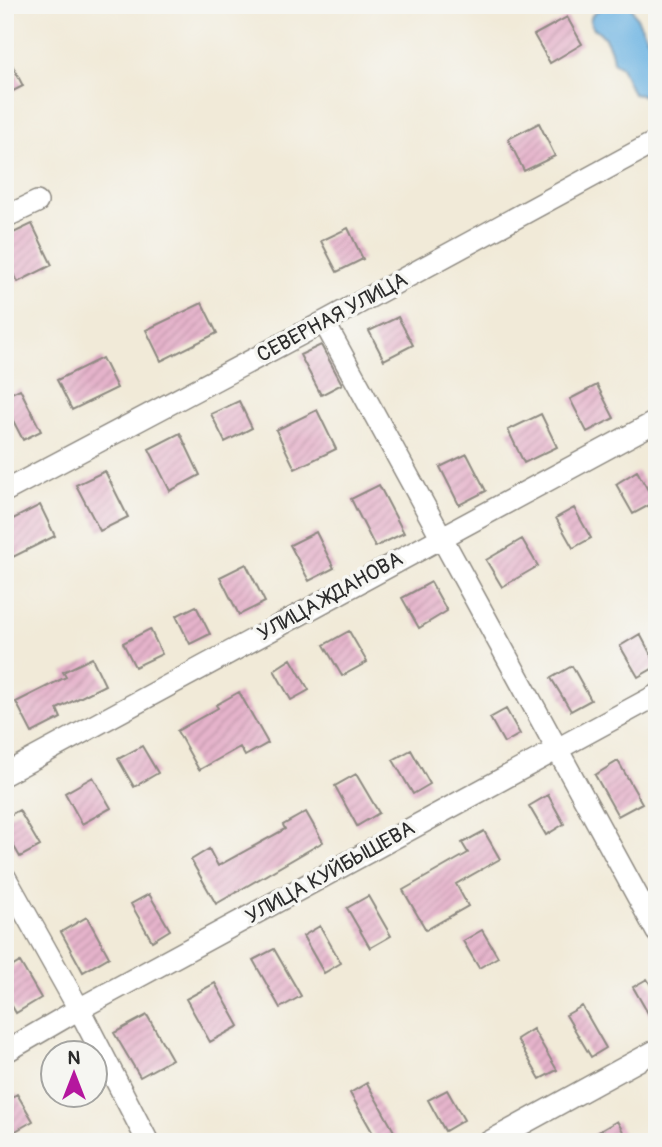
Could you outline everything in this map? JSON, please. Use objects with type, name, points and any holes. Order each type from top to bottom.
[{"type":"street","name":"СЕВЕРНАЯ УЛИЦА","points":[[5,491],[657,141]]},
{"type":"street","points":[[5,217],[37,202]]},
{"type":"street","points":[[324,322],[657,932]]},
{"type":"street","name":"УЛИЦА ЖДАНОВА","points":[[5,775],[657,421]]},
{"type":"street","name":"УЛИЦА КУЙБЫШЕВА","points":[[5,1052],[79,1009],[657,695]]},
{"type":"street","points":[[5,877],[79,1009],[148,1142]]},
{"type":"street","points":[[489,1142],[657,1050]]},
{"type":"lane","points":[[652,5],[657,13]]},
{"type":"water","points":[[605,5],[630,5],[657,56],[657,87],[647,96],[633,94],[621,67],[613,62],[607,42],[593,28],[590,21],[592,15]]},
{"type":"building","points":[[567,17],[582,44],[550,63],[534,35]]},
{"type":"building","points":[[5,51],[23,86],[5,95]]},
{"type":"building","points":[[539,123],[555,156],[524,171],[508,139]]},
{"type":"building","points":[[32,224],[52,265],[18,282],[5,257],[5,237]]},
{"type":"building","points":[[348,228],[363,259],[337,272],[321,241]]},
{"type":"building","points":[[202,303],[217,333],[161,361],[146,330]]},
{"type":"building","points":[[398,317],[413,345],[384,360],[369,331]]},
{"type":"building","points":[[321,345],[342,384],[321,395],[300,355]]},
{"type":"building","points":[[102,358],[117,388],[72,410],[57,380]]},
{"type":"building","points":[[597,385],[614,418],[587,432],[570,399]]},
{"type":"building","points":[[20,389],[41,431],[23,440],[5,405],[5,396]]},
{"type":"building","points":[[239,401],[252,428],[225,442],[211,414]]},
{"type":"building","points":[[317,410],[336,449],[295,469],[276,430]]},
{"type":"building","points":[[541,414],[557,447],[524,463],[508,430]]},
{"type":"building","points":[[180,433],[200,475],[170,491],[149,449]]},
{"type":"building","points":[[467,454],[486,491],[459,505],[440,467]]},
{"type":"building","points":[[105,471],[128,517],[100,531],[76,485]]},
{"type":"building","points":[[637,471],[655,502],[633,514],[616,484]]},
{"type":"building","points":[[379,485],[404,533],[375,547],[351,499]]},
{"type":"building","points":[[40,505],[55,536],[13,557],[5,542],[5,523]]},
{"type":"building","points":[[574,508],[591,538],[573,548],[556,518]]},
{"type":"building","points":[[316,532],[334,568],[309,581],[290,545]]},
{"type":"building","points":[[522,539],[538,566],[502,587],[486,560]]},
{"type":"building","points":[[246,564],[265,602],[239,615],[220,577]]},
{"type":"building","points":[[431,582],[447,611],[419,628],[402,598]]},
{"type":"building","points":[[196,606],[210,634],[190,644],[176,616]]},
{"type":"building","points":[[150,629],[162,654],[135,667],[123,643]]},
{"type":"building","points":[[349,631],[367,662],[342,676],[324,645]]},
{"type":"building","points":[[640,634],[657,666],[638,677],[620,646]]},
{"type":"building","points":[[92,658],[105,685],[57,709],[61,718],[32,733],[16,702],[66,677],[63,672]]},
{"type":"building","points":[[291,659],[309,690],[291,700],[274,670]]},
{"type":"building","points":[[572,666],[591,700],[571,711],[551,678]]},
{"type":"building","points":[[239,692],[268,743],[245,756],[240,747],[199,770],[177,731],[218,708],[216,705]]},
{"type":"building","points":[[506,709],[520,734],[504,743],[490,718]]},
{"type":"building","points":[[142,746],[158,773],[134,787],[118,759]]},
{"type":"building","points":[[411,750],[430,784],[413,794],[393,760]]},
{"type":"building","points":[[618,761],[642,803],[618,816],[595,775]]},
{"type":"building","points":[[356,774],[379,813],[357,826],[335,786]]},
{"type":"building","points":[[93,777],[111,808],[82,824],[65,793]]},
{"type":"building","points":[[548,795],[564,824],[546,835],[529,806]]},
{"type":"building","points":[[19,810],[40,846],[20,857],[5,831],[5,818]]},
{"type":"building","points":[[306,812],[323,842],[216,904],[191,860],[209,849],[218,866],[285,829],[283,825]]},
{"type":"building","points":[[484,831],[500,859],[456,884],[468,906],[426,930],[403,890],[468,853],[462,843]]},
{"type":"building","points":[[149,894],[170,930],[152,941],[131,904]]},
{"type":"building","points":[[368,896],[391,936],[370,948],[347,908]]},
{"type":"building","points":[[87,917],[109,957],[83,972],[61,932]]},
{"type":"building","points":[[320,926],[341,963],[324,973],[303,936]]},
{"type":"building","points":[[482,930],[498,957],[479,968],[463,941]]},
{"type":"building","points":[[274,949],[301,996],[280,1008],[253,960]]},
{"type":"building","points":[[20,962],[41,998],[16,1013],[5,994],[5,971]]},
{"type":"building","points":[[647,979],[657,995],[657,1029],[633,987]]},
{"type":"building","points":[[215,983],[239,1026],[210,1042],[186,999]]},
{"type":"building","points":[[582,1006],[606,1048],[591,1057],[566,1015]]},
{"type":"building","points":[[147,1015],[172,1059],[140,1077],[114,1033]]},
{"type":"building","points":[[533,1029],[557,1070],[540,1079],[517,1039]]},
{"type":"building","points":[[367,1083],[400,1142],[378,1142],[350,1093]]},
{"type":"building","points":[[447,1090],[464,1120],[445,1131],[428,1100]]},
{"type":"building","points":[[17,1094],[33,1121],[5,1137],[5,1101]]},
{"type":"building","points":[[617,1121],[629,1142],[581,1142]]}]
